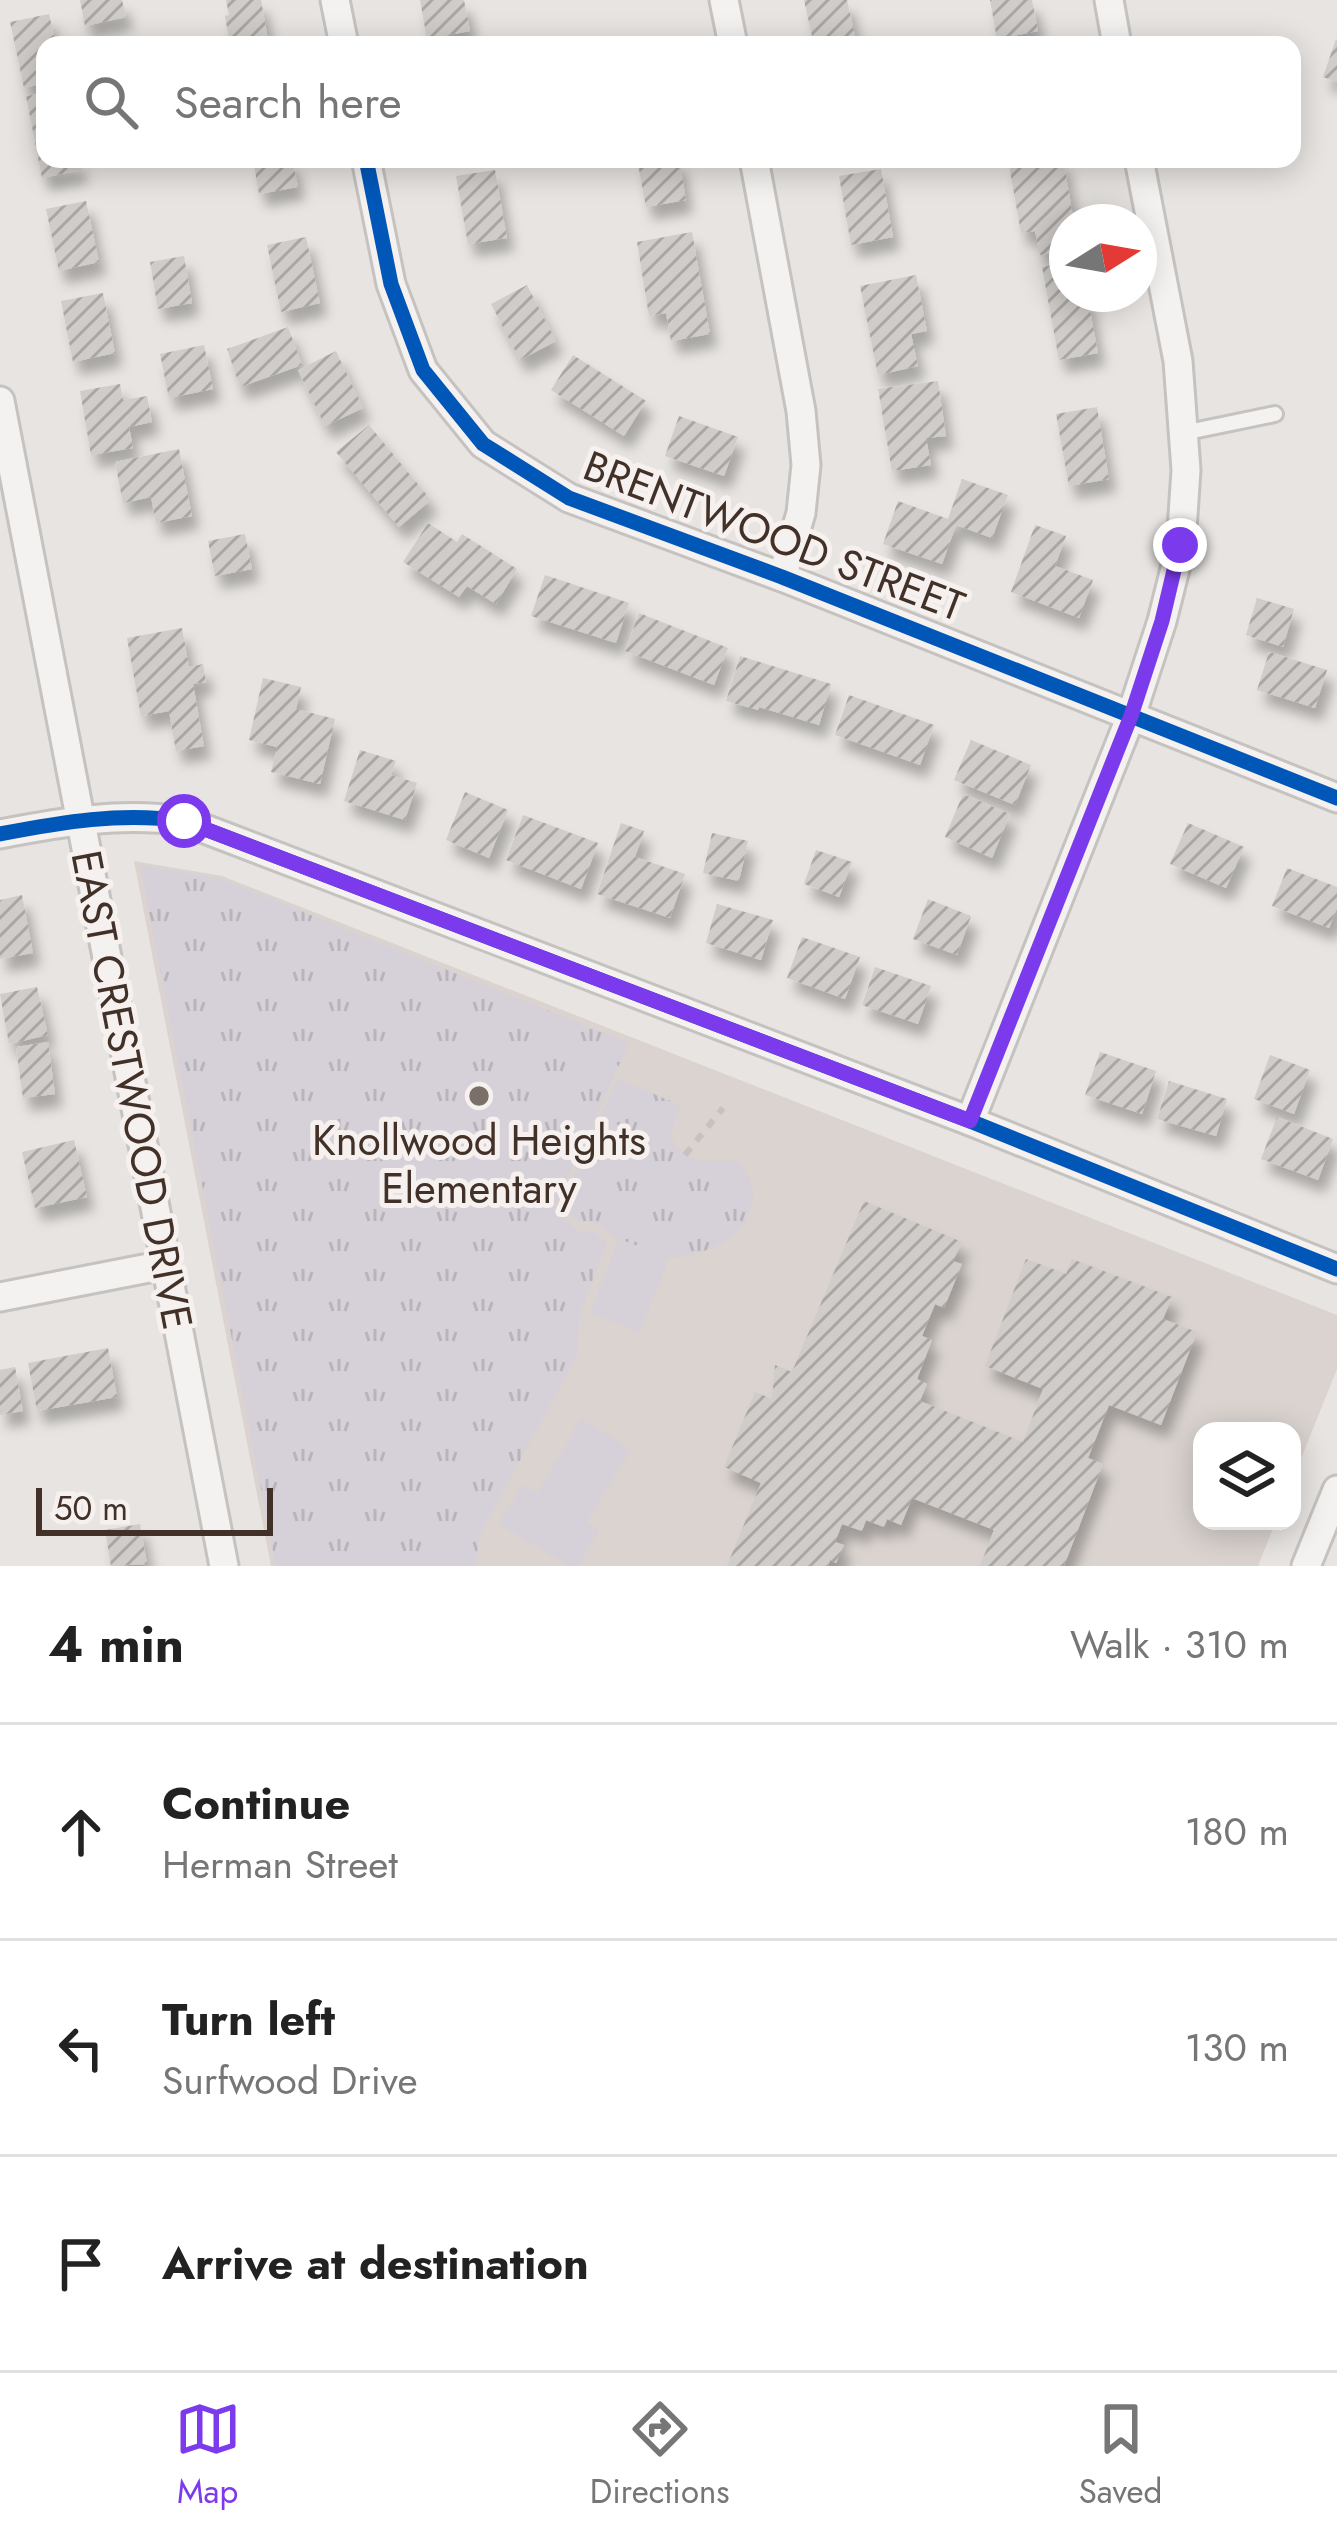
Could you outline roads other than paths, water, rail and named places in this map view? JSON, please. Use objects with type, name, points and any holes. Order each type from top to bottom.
[{"type":"street","points":[[335,0],[342,36]]},
{"type":"street","points":[[724,0],[731,36]]},
{"type":"street","points":[[1108,0],[1115,36]]},
{"type":"street","name":"BRENTWOOD STREET","points":[[369,168],[392,284],[423,370],[484,444],[569,498],[782,577],[1337,798]]},
{"type":"street","points":[[756,168],[801,411],[806,465],[801,513],[782,577]]},
{"type":"street","points":[[970,1121],[1131,716],[1162,621],[1180,545],[1186,470],[1178,361],[1141,168]]},
{"type":"street","name":"EAST CRESTWOOD DRIVE","points":[[0,401],[224,1566]]},
{"type":"street","points":[[0,834],[81,818],[146,816],[184,821],[970,1121],[1337,1269]]},
{"type":"street","points":[[0,1297],[164,1265]]},
{"type":"street","points":[[1306,1566],[1337,1490]]},
{"type":"lane","points":[[1183,434],[1275,414]]},
{"type":"place","name":"Knollwood Heights Elementary","points":[[479,1096]]}]
